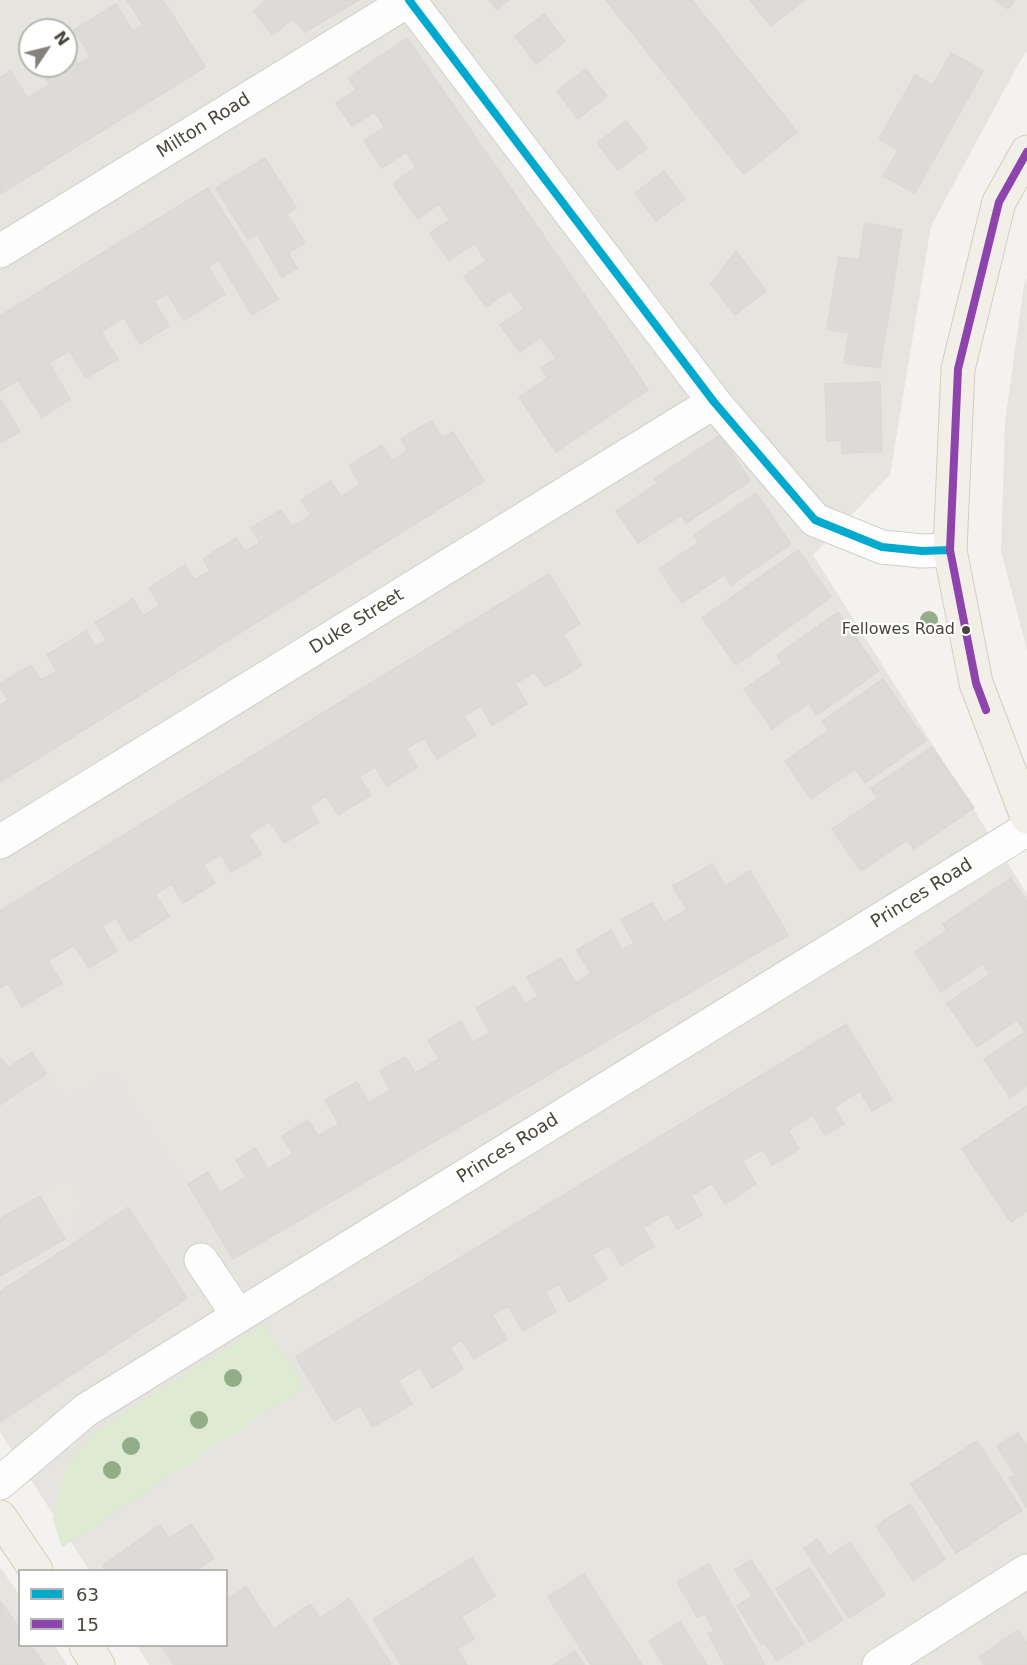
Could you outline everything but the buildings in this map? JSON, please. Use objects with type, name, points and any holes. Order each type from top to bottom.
[{"type":"main road","points":[[1026,813],[976,683],[950,550],[958,369],[999,202],[1027,152]]},
{"type":"main road","points":[[0,1516],[35,1569]]},
{"type":"main road","points":[[87,1647],[99,1665]]},
{"type":"street","name":"Milton Road","points":[[0,251],[409,0]]},
{"type":"street","points":[[409,0],[714,402],[815,520],[882,548],[922,551],[950,550]]},
{"type":"street","name":"Duke Street","points":[[0,842],[714,402]]},
{"type":"street","name":"Princes Road","points":[[0,1483],[86,1410],[1026,813]]},
{"type":"street","points":[[201,1260],[238,1315]]},
{"type":"street","points":[[879,1665],[1027,1571]]},
{"type":"shaded area","points":[[0,0],[1027,0],[1027,51],[931,226],[890,475],[813,555],[1027,894],[1027,1665],[149,1665],[138,1647],[228,1647],[228,1569],[88,1569],[0,1432]]},
{"type":"shaded area","points":[[1027,278],[1027,650],[1001,551],[1005,422],[1024,284]]},
{"type":"shaded area","points":[[111,1072],[224,1244],[201,1260],[177,1282],[128,1207],[68,1247],[75,1216],[87,1208],[63,1172],[40,1196],[0,1219],[0,1105],[46,1074],[65,1102]]},
{"type":"shaded area","points":[[0,1567],[18,1593],[18,1647],[56,1647],[67,1665],[0,1665]]},
{"type":"green space","points":[[263,1325],[304,1387],[62,1548],[53,1519],[66,1467],[96,1431]]},
{"type":"transit line","name":"63","points":[[409,0],[714,402],[815,520],[882,547],[922,551],[950,550]]},
{"type":"transit line","name":"15","points":[[986,710],[976,683],[950,550],[958,369],[999,202],[1027,152]]},
{"type":"place","name":"Fellowes Road","points":[[966,630]]}]
